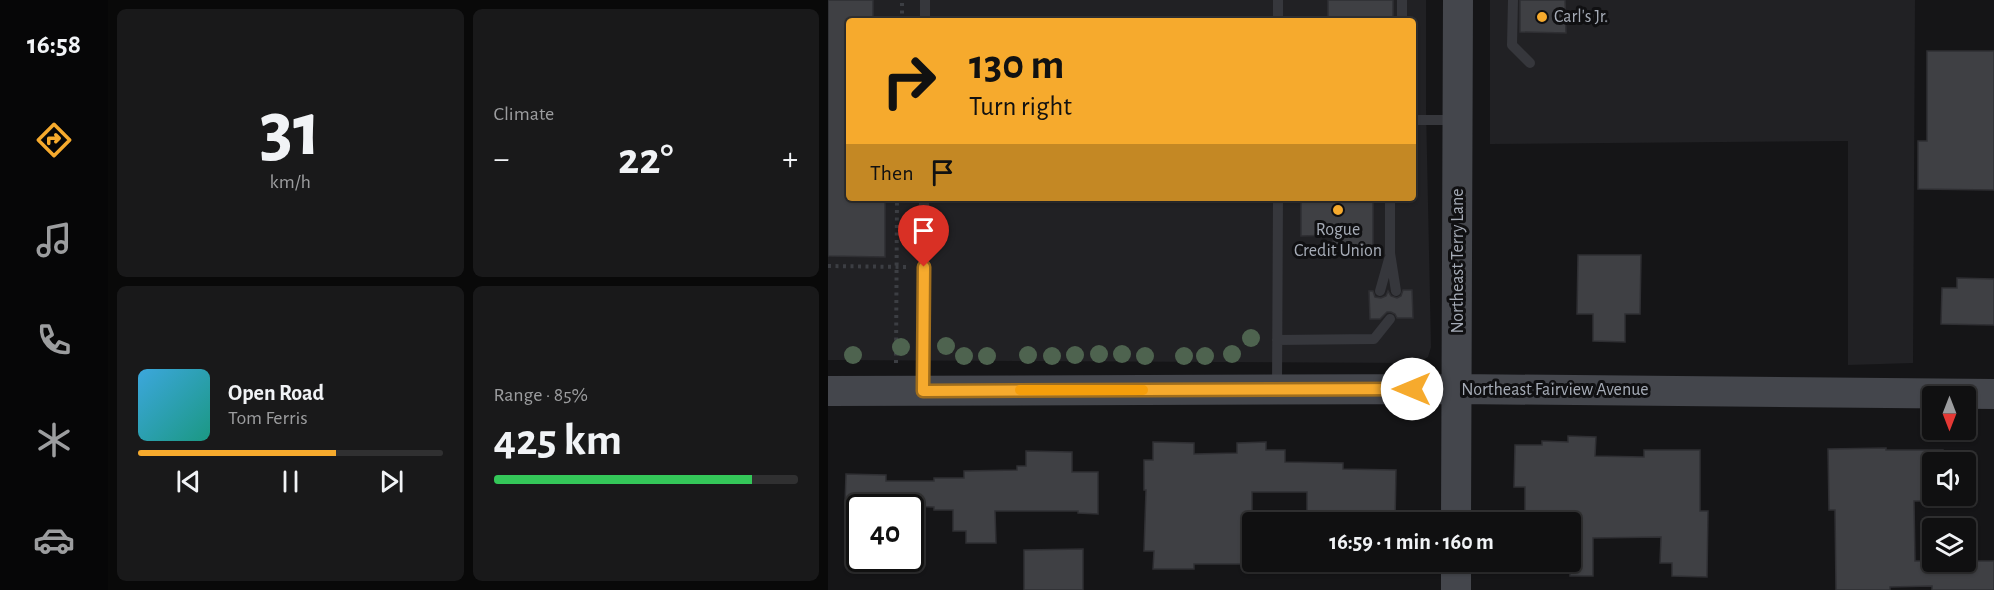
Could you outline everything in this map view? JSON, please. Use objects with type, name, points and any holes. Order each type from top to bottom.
[{"type":"street","name":"Northeast Terry Lane","points":[[1456,512],[1458,0]]},
{"type":"street","name":"Northeast Fairview Avenue","points":[[828,391],[1458,389],[1994,394]]},
{"type":"street","points":[[1456,572],[1456,590]]},
{"type":"lane","points":[[925,0],[925,18]]},
{"type":"lane","points":[[1278,0],[1278,18]]},
{"type":"lane","points":[[1402,0],[1402,18]]},
{"type":"lane","points":[[1513,0],[1512,45],[1530,63]]},
{"type":"lane","points":[[1416,120],[1458,120]]},
{"type":"lane","points":[[910,391],[924,267],[924,201]]},
{"type":"lane","points":[[1276,390],[1278,201]]},
{"type":"lane","points":[[1390,201],[1390,252],[1396,291]]},
{"type":"lane","points":[[1380,291],[1390,252]]},
{"type":"lane","points":[[1277,340],[1374,339],[1387,319]]},
{"type":"path","points":[[902,0],[902,18]]},
{"type":"path","points":[[897,201],[896,267],[910,391]]},
{"type":"path","points":[[828,266],[924,267]]},
{"type":"shaded area","points":[[828,0],[1426,0],[1431,347],[1428,357],[1417,363],[828,360]]},
{"type":"shaded area","points":[[1490,0],[1915,0],[1913,363],[1848,365],[1848,141],[1490,144]]},
{"type":"building","points":[[828,0],[873,0],[873,18],[846,18],[846,201],[885,201],[885,257],[828,256]]},
{"type":"building","points":[[1328,0],[1393,0],[1393,18],[1328,18]]},
{"type":"building","name":"Carl's Jr.","points":[[1520,0],[1565,0],[1566,33],[1520,32]]},
{"type":"building","points":[[1927,51],[1994,51],[1994,190],[1918,189],[1918,141],[1927,141]]},
{"type":"building","points":[[1301,201],[1373,201],[1373,247],[1333,248],[1333,235],[1301,236]]},
{"type":"building","points":[[1578,255],[1641,255],[1640,314],[1625,314],[1625,342],[1593,341],[1593,314],[1577,314]]},
{"type":"building","points":[[1957,278],[1994,279],[1994,325],[1941,324],[1942,288],[1957,288]]},
{"type":"building","points":[[1403,290],[1412,290],[1413,318],[1397,318],[1395,314],[1387,312],[1380,319],[1370,319],[1369,291],[1373,291],[1375,297],[1381,298],[1386,296],[1388,291],[1391,296],[1397,298],[1401,296]]},
{"type":"building","points":[[1568,436],[1596,437],[1595,456],[1644,457],[1644,450],[1700,450],[1700,511],[1708,511],[1707,577],[1672,576],[1672,563],[1660,563],[1661,537],[1593,538],[1593,576],[1570,576],[1570,572],[1581,572],[1581,512],[1525,512],[1525,487],[1514,487],[1515,445],[1542,445],[1542,441],[1568,442]]},
{"type":"building","points":[[1153,442],[1194,443],[1194,454],[1237,453],[1237,443],[1266,442],[1266,450],[1285,450],[1285,462],[1343,463],[1343,469],[1396,470],[1395,512],[1307,512],[1307,492],[1252,492],[1252,512],[1242,512],[1242,564],[1194,564],[1194,569],[1153,569],[1154,551],[1144,551],[1146,490],[1144,490],[1144,460],[1153,460]]},
{"type":"building","points":[[1828,449],[1943,450],[1943,452],[1922,452],[1922,501],[1914,501],[1915,561],[1922,561],[1922,572],[1976,572],[1976,561],[1994,561],[1994,590],[1932,590],[1932,586],[1890,587],[1890,590],[1836,590],[1835,510],[1829,510]]},
{"type":"building","points":[[1026,451],[1072,452],[1072,472],[1098,472],[1098,514],[1078,513],[1078,511],[995,511],[996,543],[966,543],[966,531],[953,531],[953,510],[934,510],[934,507],[924,507],[924,494],[846,494],[845,504],[846,474],[886,475],[886,481],[934,481],[934,478],[964,478],[964,471],[1017,470],[1017,466],[1026,466]]},
{"type":"building","points":[[1083,549],[1083,590],[1024,590],[1024,550]]},
{"type":"slow traffic","points":[[1020,390],[1143,390]]},
{"type":"place","name":"Carl's Jr.","points":[[1542,17]]},
{"type":"place","name":"Rogue Credit Union","points":[[1338,210]]},
{"type":"route","points":[[924,267],[923,391],[1412,389]]}]
